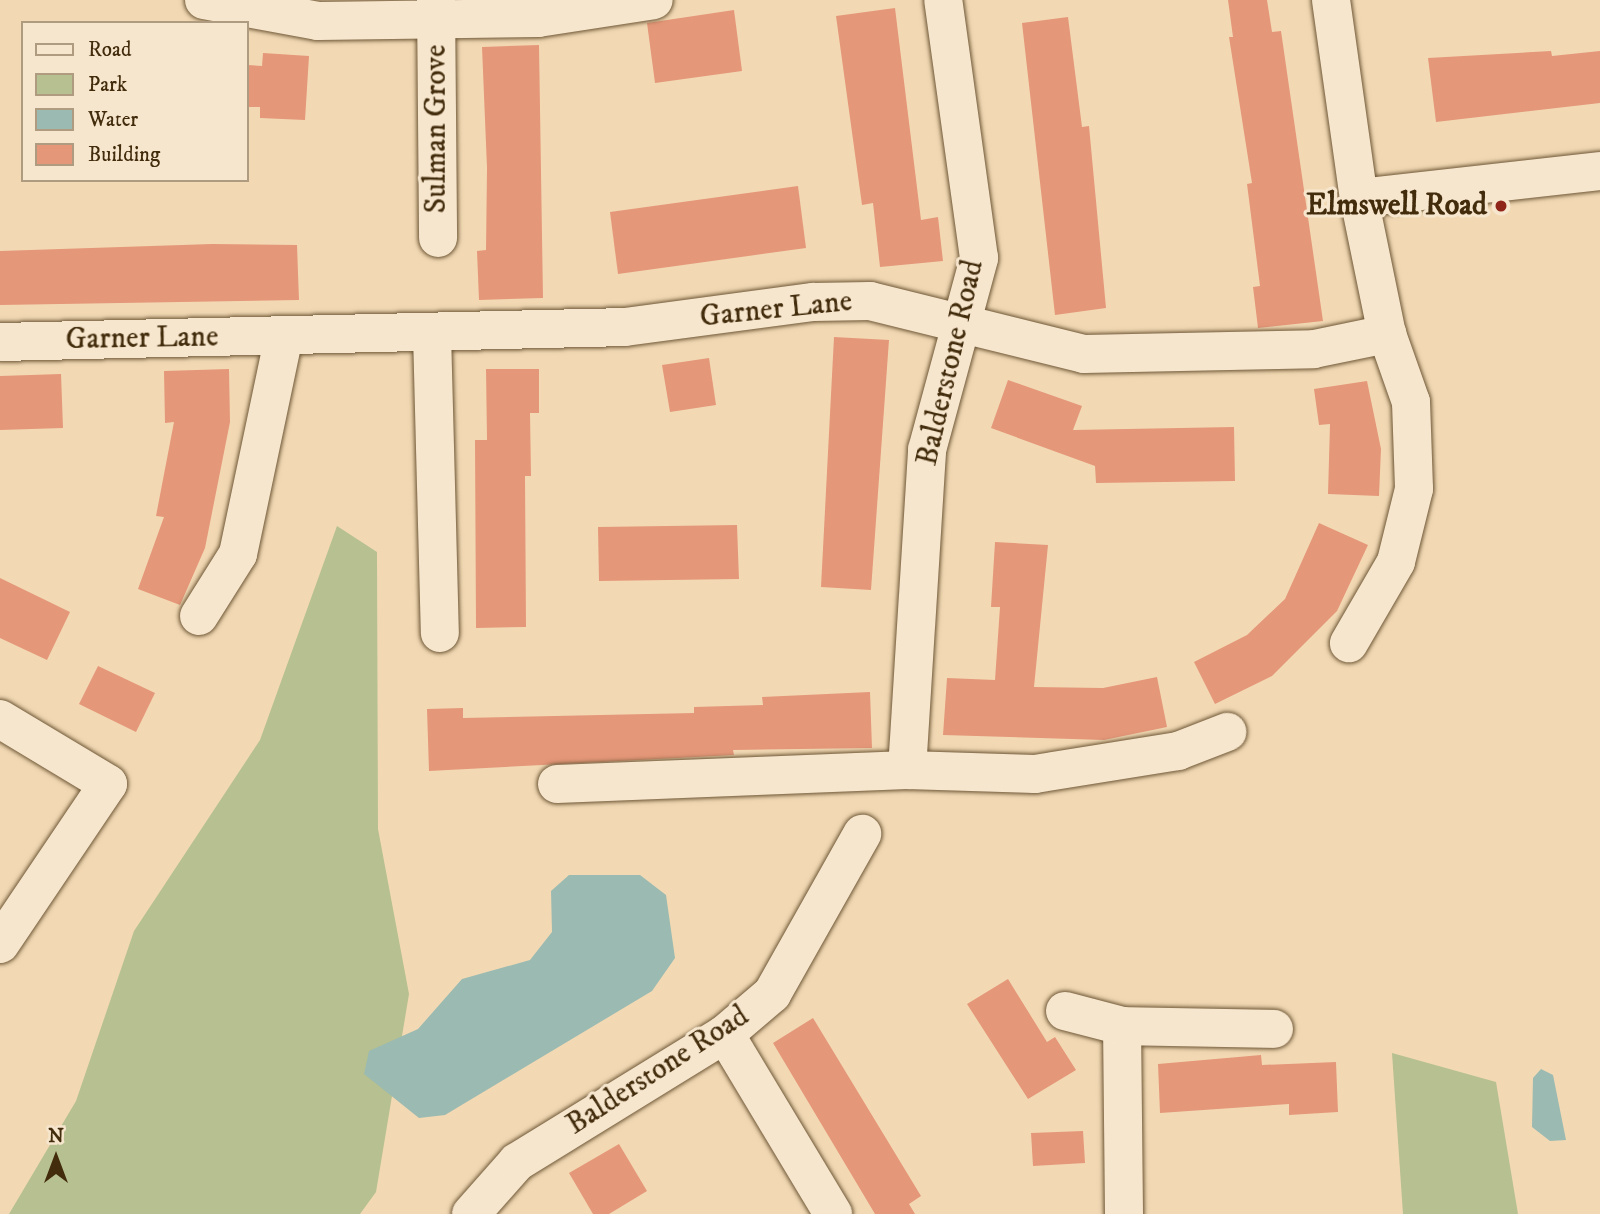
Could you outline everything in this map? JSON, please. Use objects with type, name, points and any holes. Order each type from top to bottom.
[{"type":"street","name":"Sulman Grove","points":[[204,0],[318,21],[437,10],[538,18],[654,0]]},
{"type":"street","name":"Balderstone Road","points":[[907,770],[927,450],[965,324],[979,258],[943,0]]},
{"type":"street","points":[[1331,0],[1359,198],[1387,334],[1411,402],[1414,489],[1396,562],[1349,643]]},
{"type":"street","name":"Sulman Grove","points":[[437,10],[438,238]]},
{"type":"street","points":[[1359,198],[1600,171]]},
{"type":"street","name":"Garner Lane","points":[[0,342],[625,327],[813,302],[870,301],[1084,354],[1314,349],[1387,334]]},
{"type":"street","points":[[432,333],[440,632]]},
{"type":"street","points":[[199,616],[238,554],[284,336]]},
{"type":"street","points":[[0,719],[108,784],[0,944]]},
{"type":"street","points":[[557,784],[907,770],[1035,774],[1178,751],[1227,732]]},
{"type":"street","name":"Balderstone Road","points":[[471,1214],[517,1162],[725,1034],[772,994],[862,834]]},
{"type":"street","points":[[1065,1011],[1122,1026],[1274,1029]]},
{"type":"street","points":[[1122,1026],[1124,1214]]},
{"type":"street","points":[[725,1034],[833,1214]]},
{"type":"green space","points":[[337,526],[377,552],[378,829],[409,994],[376,1192],[360,1214],[9,1214],[76,1101],[134,931],[260,740]]},
{"type":"green space","points":[[1392,1053],[1496,1082],[1518,1214],[1403,1214]]},
{"type":"water","points":[[569,875],[640,875],[666,895],[675,958],[652,991],[445,1115],[419,1118],[364,1074],[369,1051],[418,1029],[462,979],[530,960],[552,932],[551,891]]},
{"type":"water","points":[[1541,1069],[1553,1075],[1566,1140],[1550,1141],[1532,1127],[1533,1078]]},
{"type":"building","points":[[1228,0],[1267,0],[1272,32],[1281,31],[1323,321],[1258,328],[1253,287],[1260,286],[1247,184],[1252,183],[1229,37],[1233,37]]},
{"type":"building","points":[[895,8],[921,220],[938,217],[943,261],[880,267],[873,203],[862,205],[836,16]]},
{"type":"building","points":[[734,10],[742,71],[655,83],[647,23]]},
{"type":"building","points":[[1068,17],[1082,127],[1089,126],[1106,308],[1055,315],[1022,23]]},
{"type":"building","points":[[539,45],[543,298],[479,300],[477,251],[486,250],[487,168],[482,47]]},
{"type":"building","points":[[1551,51],[1552,56],[1600,51],[1600,103],[1436,122],[1428,58]]},
{"type":"building","points":[[263,53],[309,56],[305,120],[260,118],[260,107],[248,107],[248,65],[262,66]]},
{"type":"building","points":[[798,186],[806,248],[618,274],[610,212]]},
{"type":"building","points":[[212,244],[297,245],[299,300],[0,305],[0,251]]},
{"type":"building","points":[[834,337],[889,340],[871,590],[821,587]]},
{"type":"building","points":[[709,358],[716,405],[670,412],[662,365]]},
{"type":"building","points":[[229,369],[230,422],[205,548],[180,605],[138,589],[164,517],[156,516],[174,422],[165,423],[164,371]]},
{"type":"building","points":[[486,369],[539,369],[539,413],[530,413],[531,476],[525,476],[526,627],[476,628],[475,440],[487,440]]},
{"type":"building","points":[[61,374],[63,428],[0,430],[0,376]]},
{"type":"building","points":[[1008,380],[1082,406],[1073,430],[1234,427],[1235,481],[1096,483],[1095,466],[991,428]]},
{"type":"building","points":[[1367,381],[1381,449],[1379,496],[1328,494],[1330,424],[1319,425],[1314,389]]},
{"type":"building","points":[[1319,523],[1368,545],[1337,611],[1272,676],[1215,704],[1194,662],[1247,635],[1285,599]]},
{"type":"building","points":[[737,525],[739,579],[599,581],[598,527]]},
{"type":"building","points":[[995,542],[1048,545],[1034,687],[1103,688],[1157,677],[1167,727],[1104,740],[943,735],[947,678],[995,680],[1000,607],[991,607]]},
{"type":"building","points":[[0,578],[70,612],[47,660],[0,638]]},
{"type":"building","points":[[98,666],[155,693],[136,732],[79,704]]},
{"type":"building","points":[[870,692],[872,748],[733,750],[734,755],[429,771],[427,709],[463,708],[463,718],[694,713],[694,707],[763,705],[762,697]]},
{"type":"building","points":[[1008,979],[1047,1042],[1055,1037],[1076,1070],[1028,1099],[967,1004]]},
{"type":"building","points":[[813,1018],[921,1196],[909,1204],[915,1214],[875,1214],[773,1043]]},
{"type":"building","points":[[1261,1055],[1262,1065],[1336,1062],[1338,1112],[1289,1115],[1289,1104],[1160,1113],[1158,1064]]},
{"type":"building","points":[[1083,1131],[1085,1163],[1033,1166],[1031,1133]]},
{"type":"building","points":[[619,1144],[647,1191],[609,1214],[593,1214],[569,1173]]},
{"type":"place","name":"Elmswell Road","points":[[1501,206]]}]
